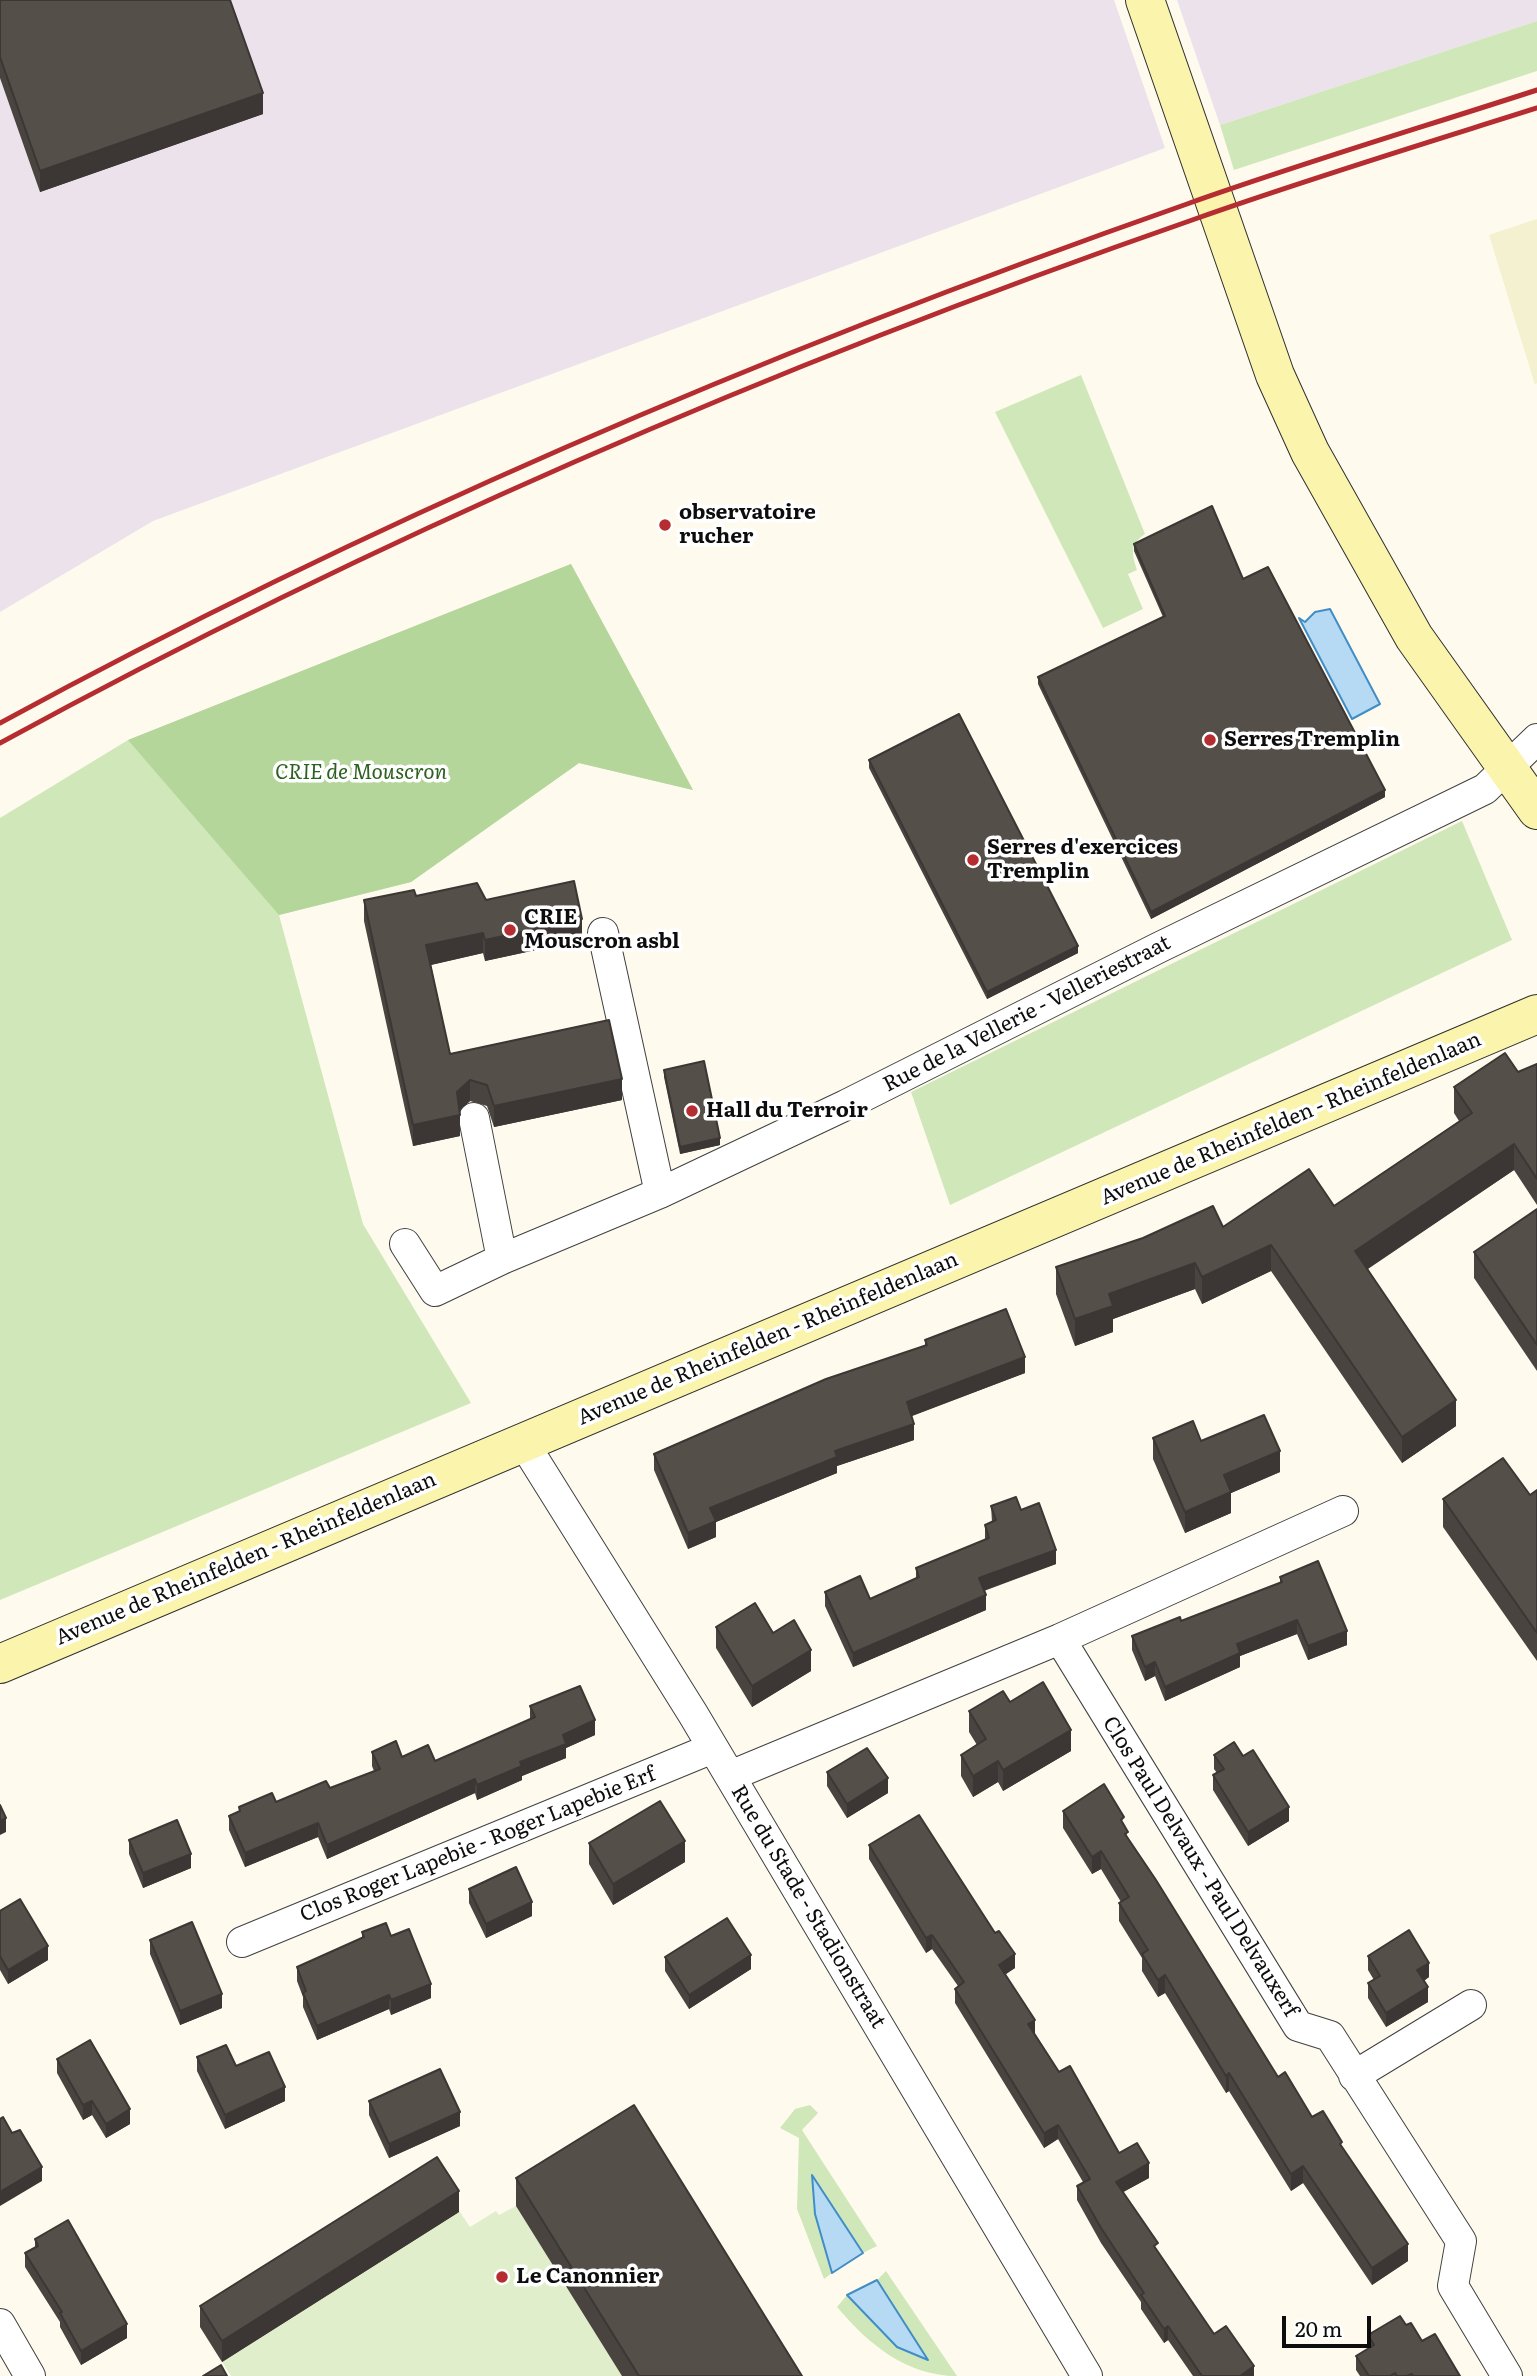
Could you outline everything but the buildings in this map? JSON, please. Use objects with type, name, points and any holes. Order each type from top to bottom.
[{"type":"main road","points":[[1145,0],[1275,375],[1310,452],[1414,637],[1537,810]]},
{"type":"main road","name":"Avenue de Rheinfelden - Rheinfeldenlaan","points":[[0,1664],[1537,1014]]},
{"type":"street","name":"Rue de la Vellerie - Velleriestraat","points":[[405,1244],[435,1291],[502,1259],[660,1193],[1485,789],[1537,739]]},
{"type":"street","points":[[603,933],[660,1193]]},
{"type":"street","points":[[474,1118],[502,1259]]},
{"type":"street","name":"Rue du Stade - Stadionstraat","points":[[523,1441],[730,1776],[1087,2376]]},
{"type":"street","points":[[730,1776],[1060,1639],[1343,1511]]},
{"type":"street","name":"Clos Paul Delvaux - Paul Delvauxerf","points":[[1060,1639],[1298,2026],[1330,2036],[1461,2241],[1453,2286],[1507,2376]]},
{"type":"street","name":"Clos Roger Lapebie - Roger Lapebie Erf","points":[[242,1942],[713,1748]]},
{"type":"street","points":[[1354,2076],[1471,2005]]},
{"type":"street","points":[[0,2324],[30,2376]]},
{"type":"shaded area","points":[[0,0],[1114,0],[1165,148],[153,521],[0,612]]},
{"type":"shaded area","points":[[1177,0],[1537,0],[1537,21],[1220,125]]},
{"type":"shaded area","points":[[1537,219],[1537,383],[1535,385],[1489,235]]},
{"type":"green space","points":[[1537,21],[1537,71],[1234,170],[1220,125]]},
{"type":"green space","points":[[1081,375],[1145,534],[1136,542],[1133,550],[1137,570],[1128,574],[1143,609],[1103,628],[995,412]]},
{"type":"green space","points":[[571,564],[693,790],[579,763],[411,882],[279,915],[363,1224],[471,1403],[0,1600],[0,818],[128,740]]},
{"type":"green space","name":"CRIE de Mouscron","points":[[571,564],[693,790],[579,763],[411,882],[279,915],[128,740]]},
{"type":"green space","points":[[1462,821],[1512,940],[950,1205],[911,1092]]},
{"type":"green space","points":[[810,2105],[818,2113],[802,2130],[877,2246],[863,2253],[813,2177],[815,2214],[832,2273],[824,2279],[797,2209],[799,2138],[780,2128],[795,2109]]},
{"type":"green space","name":"Le Canonnier","points":[[634,2133],[785,2376],[231,2376],[200,2327],[437,2178],[470,2227],[496,2211],[499,2215],[516,2206]]},
{"type":"green space","points":[[886,2271],[957,2376],[939,2375],[905,2364],[875,2345],[837,2307],[847,2295],[897,2347],[927,2358],[877,2280]]},
{"type":"water","points":[[1330,609],[1380,704],[1352,719],[1299,618],[1305,622],[1315,612]]},
{"type":"water","points":[[812,2175],[863,2253],[832,2273],[815,2214]]},
{"type":"water","points":[[877,2280],[928,2360],[897,2347],[847,2295]]},
{"type":"railway","points":[[0,723],[143,647],[288,575],[435,506],[732,377],[883,316],[1187,204],[1537,90]]},
{"type":"railway","points":[[0,743],[290,593],[587,457],[737,393],[1041,274],[1195,219],[1537,108]]},
{"type":"place","name":"observatoire rucher","points":[[665,525]]},
{"type":"place","name":"Serres Tremplin","points":[[1210,740]]},
{"type":"place","name":"Serres d'exercices Tremplin","points":[[973,860]]},
{"type":"place","name":"CRIE Mouscron asbl","points":[[510,930]]},
{"type":"place","name":"Hall du Terroir","points":[[692,1111]]},
{"type":"place","name":"Le Canonnier","points":[[502,2277]]}]
